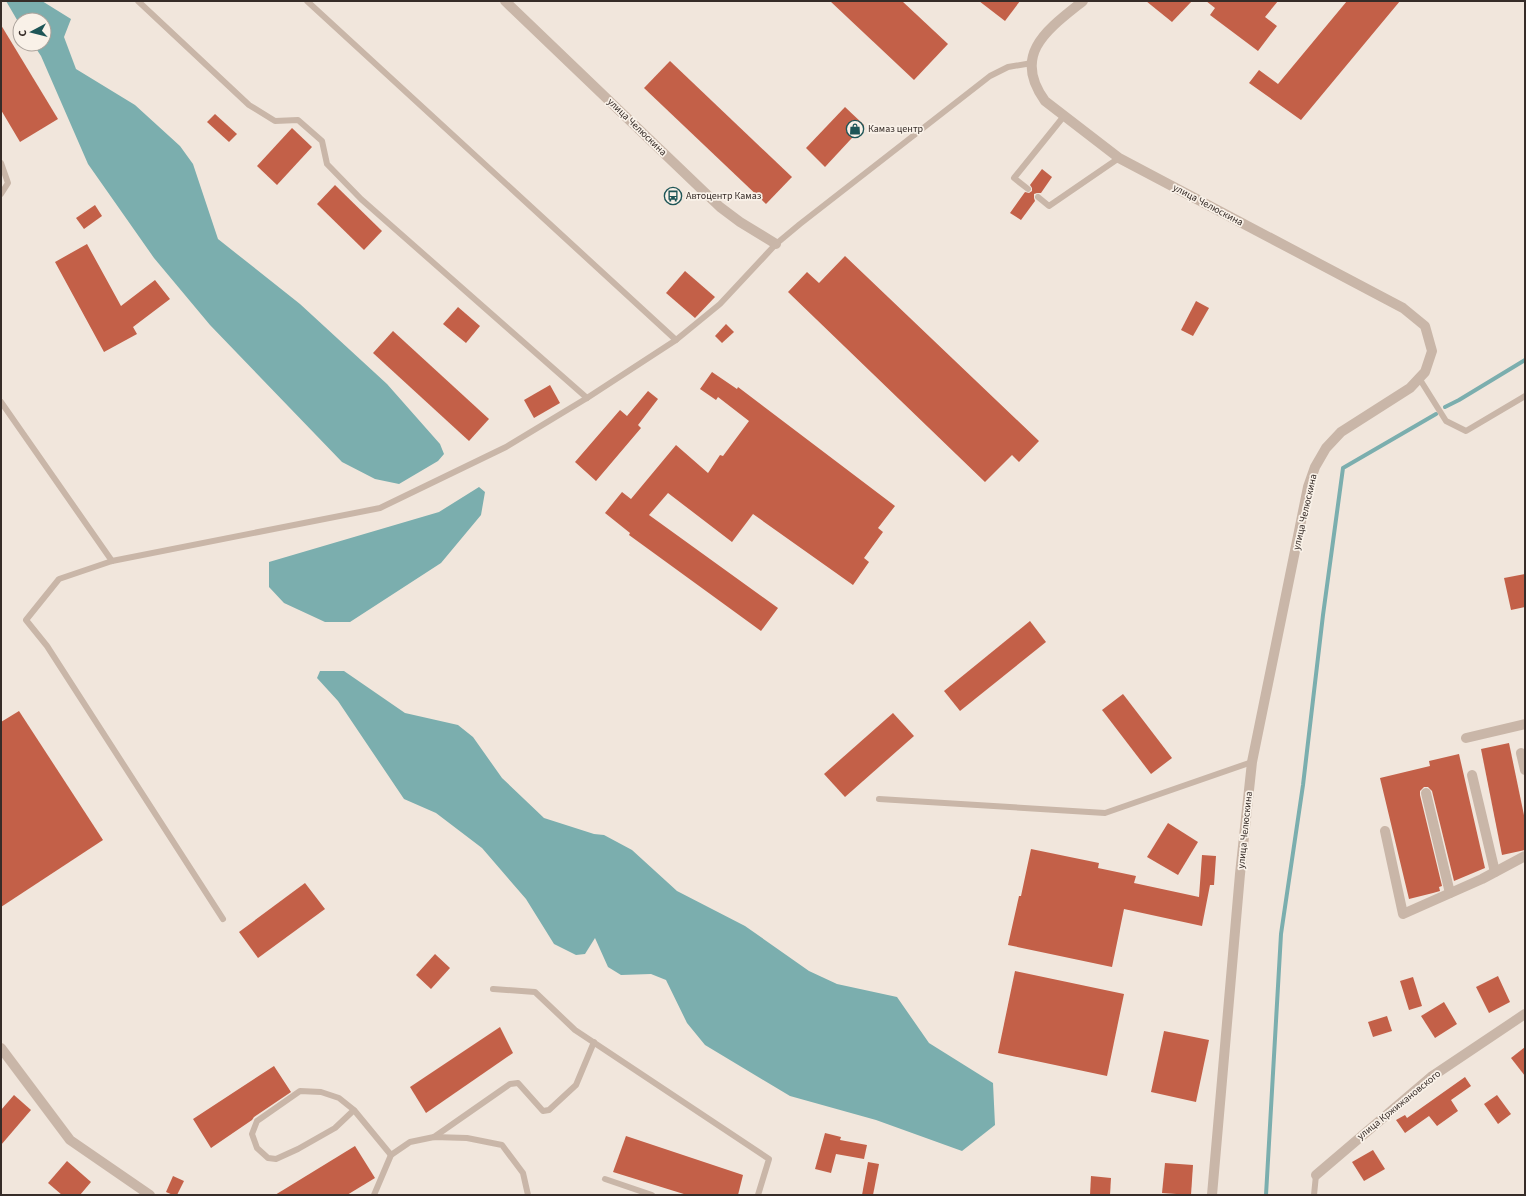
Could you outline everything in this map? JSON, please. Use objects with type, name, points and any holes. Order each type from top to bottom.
[{"type":"street","name":"улица Челюскина","points":[[505,1],[720,207],[740,222],[776,244]]},
{"type":"street","name":"улица Челюскина","points":[[1083,1],[1054,24],[1039,41],[1033,53],[1032,77],[1037,91],[1045,101],[1119,158],[1403,308],[1425,326],[1432,351],[1425,372],[1410,388],[1341,432],[1326,448],[1315,467],[1308,488],[1252,762],[1240,874],[1212,1195]]},
{"type":"street","points":[[1466,738],[1525,724]]},
{"type":"street","points":[[1521,754],[1525,770]]},
{"type":"street","points":[[1472,775],[1495,872]]},
{"type":"street","points":[[1426,792],[1450,893]]},
{"type":"street","points":[[1385,832],[1403,914],[1495,872],[1525,856]]},
{"type":"street","name":"улица Кржижановского","points":[[1316,1174],[1431,1077],[1525,1014]]},
{"type":"street","points":[[1,1048],[70,1140],[150,1195]]},
{"type":"lane","points":[[138,1],[249,105],[275,121],[298,120],[322,141],[327,164],[361,199],[587,398]]},
{"type":"lane","points":[[307,1],[676,340]]},
{"type":"lane","points":[[223,919],[47,646],[26,620],[59,579],[112,561],[380,508],[414,493],[506,447],[587,398],[676,340],[720,304],[776,244],[990,76],[1008,67],[1032,63]]},
{"type":"lane","points":[[1028,189],[1014,178],[1064,116]]},
{"type":"lane","points":[[1038,197],[1049,206],[1119,158]]},
{"type":"lane","points":[[1,163],[8,183],[1,194]]},
{"type":"lane","points":[[1419,378],[1446,420],[1466,431],[1525,396]]},
{"type":"lane","points":[[1,402],[112,561]]},
{"type":"lane","points":[[879,799],[1105,813],[1252,762]]},
{"type":"lane","points":[[493,989],[535,992],[575,1030],[769,1159],[758,1195]]},
{"type":"lane","points":[[434,1137],[510,1084],[518,1083],[543,1111],[549,1110],[576,1084],[594,1042]]},
{"type":"lane","points":[[354,1110],[335,1128],[298,1149],[276,1159],[268,1158],[257,1148],[252,1134],[257,1121],[300,1092],[321,1092],[339,1098],[354,1110],[392,1155]]},
{"type":"lane","points":[[374,1195],[392,1155],[410,1142],[434,1137],[467,1138],[502,1145],[524,1173],[528,1195]]},
{"type":"lane","points":[[1314,1195],[1316,1174]]},
{"type":"lane","points":[[605,1179],[652,1195]]},
{"type":"water","points":[[6,1],[42,1],[71,19],[64,37],[76,69],[135,105],[180,146],[193,164],[218,239],[300,304],[387,384],[440,444],[444,454],[438,461],[399,484],[375,479],[342,462],[210,325],[154,258],[88,164],[38,52],[52,52],[52,12],[12,12]]},
{"type":"water","points":[[479,487],[485,492],[481,515],[441,563],[350,622],[325,622],[284,603],[269,587],[269,562],[439,512]]},
{"type":"water","points":[[320,671],[344,671],[405,713],[458,725],[473,737],[502,778],[544,818],[594,834],[604,835],[632,850],[677,891],[745,926],[809,971],[837,984],[897,997],[929,1043],[993,1083],[995,1125],[962,1151],[876,1120],[790,1096],[705,1045],[687,1023],[666,980],[651,974],[621,975],[608,967],[595,938],[585,954],[576,955],[554,944],[526,899],[482,848],[436,813],[404,799],[338,701],[317,678]]},
{"type":"building","points":[[830,1],[902,1],[948,44],[914,80]]},
{"type":"building","points":[[979,1],[1020,1],[1005,21]]},
{"type":"building","points":[[1146,1],[1192,1],[1172,22]]},
{"type":"building","points":[[1206,1],[1278,1],[1265,17],[1277,26],[1258,51],[1210,15],[1215,8]]},
{"type":"building","points":[[1347,1],[1400,1],[1301,120],[1249,83],[1259,70],[1278,84]]},
{"type":"building","points":[[1,25],[12,43],[12,52],[17,52],[58,119],[20,142],[1,110]]},
{"type":"building","points":[[670,61],[792,177],[766,204],[644,88]]},
{"type":"building","points":[[845,107],[864,125],[825,167],[806,148]]},
{"type":"building","points":[[215,114],[237,134],[229,142],[207,122]]},
{"type":"building","points":[[292,128],[312,147],[277,185],[257,166]]},
{"type":"building","points":[[1042,169],[1052,177],[1041,193],[1034,194],[1035,201],[1021,220],[1010,213],[1025,192],[1029,193],[1032,191],[1030,185]]},
{"type":"building","points":[[335,185],[382,231],[364,250],[317,204]]},
{"type":"building","points":[[95,205],[102,216],[84,229],[76,218]]},
{"type":"building","points":[[87,244],[121,306],[155,280],[170,299],[133,327],[137,334],[104,352],[55,262]]},
{"type":"building","points":[[845,256],[1039,441],[1019,462],[1012,455],[985,482],[788,292],[807,272],[819,283]]},
{"type":"building","points":[[685,271],[715,297],[695,318],[666,293]]},
{"type":"building","points":[[1196,301],[1209,308],[1193,336],[1181,330]]},
{"type":"building","points":[[458,307],[480,326],[466,343],[443,324]]},
{"type":"building","points":[[726,324],[734,332],[722,343],[715,336]]},
{"type":"building","points":[[393,331],[489,419],[469,441],[373,353]]},
{"type":"building","points":[[712,372],[737,389],[738,387],[895,506],[878,528],[883,532],[864,558],[869,562],[853,585],[753,514],[732,542],[668,493],[649,515],[778,608],[761,631],[629,535],[630,533],[605,513],[622,492],[631,499],[676,445],[708,473],[720,455],[723,456],[749,421],[718,397],[716,400],[700,389]]},
{"type":"building","points":[[550,385],[560,403],[534,418],[524,400]]},
{"type":"building","points":[[648,391],[658,399],[638,425],[641,428],[596,481],[575,462],[620,410],[627,416]]},
{"type":"building","points":[[1525,574],[1525,607],[1511,610],[1504,578]]},
{"type":"building","points":[[1030,621],[1046,642],[960,711],[944,691]]},
{"type":"building","points":[[1123,694],[1172,758],[1151,774],[1102,710]]},
{"type":"building","points":[[19,711],[103,840],[1,907],[1,722]]},
{"type":"building","points":[[893,713],[914,736],[845,797],[824,774]]},
{"type":"building","points":[[1509,743],[1525,820],[1525,850],[1502,855],[1481,749]]},
{"type":"building","points":[[1459,754],[1485,868],[1454,881],[1432,791],[1428,787],[1424,787],[1420,791],[1420,795],[1442,886],[1439,887],[1440,891],[1409,899],[1380,778],[1430,766],[1429,761]]},
{"type":"building","points":[[1168,823],[1198,842],[1178,875],[1147,857]]},
{"type":"building","points":[[1031,849],[1099,863],[1098,868],[1136,876],[1134,883],[1199,897],[1202,855],[1216,856],[1214,885],[1210,885],[1202,926],[1124,909],[1112,967],[1008,945],[1019,896],[1021,896]]},
{"type":"building","points":[[305,883],[325,909],[258,958],[239,932]]},
{"type":"building","points":[[435,954],[450,968],[431,989],[416,975]]},
{"type":"building","points":[[1015,971],[1124,994],[1107,1076],[998,1053]]},
{"type":"building","points":[[1498,976],[1510,1002],[1489,1013],[1476,987]]},
{"type":"building","points":[[1413,977],[1422,1006],[1409,1010],[1400,981]]},
{"type":"building","points":[[1444,1002],[1457,1024],[1435,1038],[1421,1016]]},
{"type":"building","points":[[1387,1016],[1392,1031],[1373,1037],[1368,1022]]},
{"type":"building","points":[[500,1027],[513,1053],[426,1113],[410,1087]]},
{"type":"building","points":[[1164,1031],[1209,1040],[1196,1102],[1151,1092]]},
{"type":"building","points":[[1525,1047],[1525,1076],[1511,1058]]},
{"type":"building","points":[[274,1066],[291,1092],[211,1148],[193,1119]]},
{"type":"building","points":[[1465,1077],[1471,1086],[1451,1100],[1458,1111],[1437,1126],[1429,1116],[1405,1133],[1396,1120],[1405,1115],[1407,1118]]},
{"type":"building","points":[[14,1095],[31,1110],[1,1145],[1,1110]]},
{"type":"building","points":[[1497,1095],[1511,1114],[1498,1124],[1484,1104]]},
{"type":"building","points":[[825,1133],[841,1137],[840,1140],[867,1145],[864,1159],[836,1154],[831,1173],[815,1169]]},
{"type":"building","points":[[626,1136],[743,1175],[738,1195],[687,1195],[613,1172]]},
{"type":"building","points":[[355,1146],[375,1178],[347,1195],[275,1195]]},
{"type":"building","points":[[1373,1150],[1385,1169],[1364,1181],[1352,1162]]},
{"type":"building","points":[[67,1161],[91,1182],[80,1195],[62,1195],[48,1183]]},
{"type":"building","points":[[868,1162],[879,1164],[873,1195],[862,1195]]},
{"type":"building","points":[[1165,1163],[1193,1165],[1191,1195],[1162,1193]]},
{"type":"building","points":[[173,1176],[184,1181],[177,1195],[166,1192]]},
{"type":"building","points":[[1091,1176],[1111,1178],[1110,1195],[1090,1195]]},
{"type":"waterway","points":[[1445,407],[1525,360]]},
{"type":"waterway","points":[[1266,1195],[1281,934],[1303,785],[1323,615],[1343,468],[1436,414]]},
{"type":"place","name":"Камаз центр","points":[[855,129]]},
{"type":"place","name":"Автоцентр Камаз","points":[[673,196]]}]
